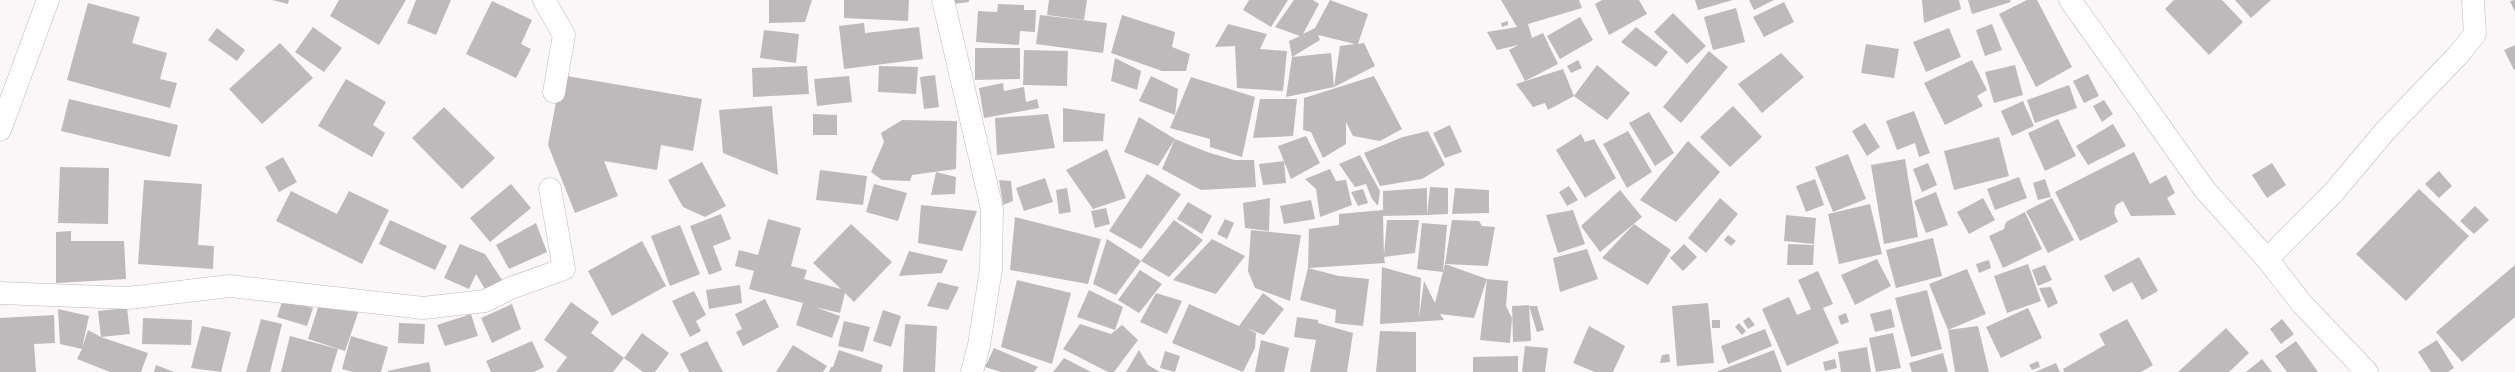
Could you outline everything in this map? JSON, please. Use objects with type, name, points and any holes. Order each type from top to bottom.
[{"type":"street","points":[[0,130],[48,0]]},
{"type":"street","points":[[544,0],[564,35],[554,92]]},
{"type":"street","points":[[943,0],[992,209],[991,269],[979,345],[972,372]]},
{"type":"street","points":[[2070,0],[2205,190],[2267,259],[2303,305],[2367,372]]},
{"type":"street","points":[[2267,259],[2333,193],[2386,130],[2475,34],[2473,0]]},
{"type":"street","points":[[0,293],[128,298],[230,286],[423,308],[485,302],[511,288],[564,269],[550,189]]},
{"type":"building","points":[[272,0],[289,0],[288,4]]},
{"type":"building","points":[[339,0],[406,0],[379,45],[330,16]]},
{"type":"building","points":[[416,0],[451,0],[436,35],[407,23]]},
{"type":"building","points":[[769,0],[812,0],[805,22],[769,23]]},
{"type":"building","points":[[844,0],[909,0],[908,21],[844,18]]},
{"type":"building","points":[[954,0],[969,0],[969,2],[954,4]]},
{"type":"building","points":[[1049,0],[1087,0],[1084,20],[1047,15]]},
{"type":"building","points":[[1249,0],[1288,0],[1271,27],[1243,10]]},
{"type":"building","points":[[1294,0],[1313,0],[1319,4],[1303,34],[1315,28],[1330,0],[1368,14],[1358,44],[1364,43],[1375,66],[1334,87],[1340,46],[1355,44],[1318,35],[1320,40],[1292,57],[1289,41],[1300,36],[1275,27]]},
{"type":"building","points":[[1501,0],[1579,0],[1582,8],[1528,24],[1532,38],[1543,33],[1558,64],[1525,81],[1509,50],[1518,45],[1497,50],[1487,32],[1517,27]]},
{"type":"building","points":[[1602,0],[1639,0],[1647,14],[1609,35],[1595,4]]},
{"type":"building","points":[[1695,0],[1733,0],[1698,10]]},
{"type":"building","points":[[1749,0],[1774,0],[1754,10]]},
{"type":"building","points":[[1922,0],[1959,0],[1961,9],[1924,23]]},
{"type":"building","points":[[1968,0],[2010,0],[2011,2],[1972,14]]},
{"type":"building","points":[[2027,0],[2037,0],[2072,67],[2036,87],[1999,14]]},
{"type":"building","points":[[2174,0],[2222,0],[2243,22],[2209,55],[2165,9]]},
{"type":"building","points":[[2235,0],[2271,0],[2251,18]]},
{"type":"building","points":[[2515,0],[2515,12],[2510,1]]},
{"type":"building","points":[[492,1],[532,20],[521,44],[531,49],[516,78],[466,54]]},
{"type":"building","points":[[1784,2],[1794,22],[1764,37],[1753,17]]},
{"type":"building","points":[[88,3],[140,17],[132,43],[167,53],[160,79],[177,83],[170,108],[67,80]]},
{"type":"building","points":[[998,4],[1024,5],[1024,10],[1036,10],[1035,32],[1020,31],[1019,45],[976,42],[978,11],[997,12]]},
{"type":"building","points":[[1736,8],[1745,42],[1713,50],[1704,17]]},
{"type":"building","points":[[1673,13],[1706,46],[1687,64],[1654,32]]},
{"type":"building","points":[[1040,15],[1107,23],[1103,53],[1036,44]]},
{"type":"building","points":[[1122,15],[1175,32],[1172,47],[1190,54],[1186,71],[1162,71],[1111,53]]},
{"type":"building","points":[[1580,17],[1593,40],[1560,59],[1547,36]]},
{"type":"building","points":[[1508,21],[1508,25],[1502,27],[1501,23]]},
{"type":"building","points":[[864,23],[865,33],[919,27],[923,59],[844,69],[839,26]]},
{"type":"building","points":[[1228,24],[1267,34],[1260,49],[1287,51],[1283,91],[1237,88],[1235,46],[1215,47]]},
{"type":"building","points":[[1992,24],[2002,50],[1985,56],[1976,30]]},
{"type":"building","points":[[313,27],[342,48],[324,72],[295,52]]},
{"type":"building","points":[[1636,27],[1668,52],[1656,67],[1621,42]]},
{"type":"building","points":[[217,28],[245,50],[237,61],[208,40]]},
{"type":"building","points":[[1949,28],[1961,57],[1926,72],[1913,42]]},
{"type":"building","points":[[764,30],[799,34],[796,63],[760,58]]},
{"type":"building","points":[[280,43],[313,78],[262,124],[229,89]]},
{"type":"building","points":[[1866,44],[1899,49],[1894,78],[1861,73]]},
{"type":"building","points":[[2515,45],[2515,69],[2514,70],[2504,50]]},
{"type":"building","points":[[975,48],[1020,48],[1020,79],[975,80]]},
{"type":"building","points":[[1024,50],[1068,51],[1067,86],[1023,85]]},
{"type":"building","points":[[1709,51],[1728,67],[1681,123],[1663,107]]},
{"type":"building","points":[[1331,53],[1334,87],[1286,97],[1292,57]]},
{"type":"building","points":[[1781,53],[1804,77],[1762,113],[1738,84]]},
{"type":"building","points":[[1115,58],[1141,71],[1137,90],[1111,81]]},
{"type":"building","points":[[1578,60],[1582,68],[1571,73],[1567,66]]},
{"type":"building","points":[[1972,60],[1987,90],[1977,96],[1983,106],[1945,125],[1924,83]]},
{"type":"building","points":[[1597,65],[1630,93],[1607,120],[1574,96]]},
{"type":"building","points":[[2015,65],[2023,95],[1994,103],[1985,72]]},
{"type":"building","points":[[807,66],[809,94],[753,97],[752,68]]},
{"type":"building","points":[[879,66],[918,67],[916,94],[878,92]]},
{"type":"building","points":[[1563,69],[1574,96],[1548,110],[1545,103],[1533,107],[1516,84]]},
{"type":"building","points":[[2088,74],[2099,96],[2084,103],[2073,81]]},
{"type":"building","points":[[561,75],[702,99],[693,151],[661,145],[657,170],[604,161],[618,196],[575,213],[548,145]]},
{"type":"building","points":[[935,75],[939,107],[924,109],[920,77]]},
{"type":"building","points":[[849,76],[852,102],[817,106],[814,79]]},
{"type":"building","points":[[1151,76],[1178,89],[1175,115],[1139,101]]},
{"type":"building","points":[[1374,76],[1402,129],[1380,141],[1353,136],[1346,122],[1346,144],[1323,158],[1311,132],[1303,130],[1304,98]]},
{"type":"building","points":[[1191,77],[1255,97],[1242,157],[1210,147],[1210,139],[1170,128]]},
{"type":"building","points":[[346,79],[386,102],[373,125],[385,133],[372,157],[318,126]]},
{"type":"building","points":[[1003,83],[1004,91],[1024,87],[1026,102],[1037,99],[1039,108],[984,118],[979,88]]},
{"type":"building","points":[[2069,85],[2077,108],[2035,123],[2027,100]]},
{"type":"building","points":[[69,99],[178,125],[170,157],[61,131]]},
{"type":"building","points":[[1260,99],[1297,99],[1293,136],[1253,138]]},
{"type":"building","points":[[2104,100],[2113,114],[2102,122],[2093,106]]},
{"type":"building","points":[[2023,101],[2034,126],[2012,136],[2001,111]]},
{"type":"building","points":[[772,106],[778,175],[723,153],[719,110]]},
{"type":"building","points":[[1733,106],[1762,137],[1730,167],[1700,137]]},
{"type":"building","points":[[444,107],[495,158],[462,189],[412,138]]},
{"type":"building","points":[[1063,108],[1105,114],[1103,141],[1063,142]]},
{"type":"building","points":[[1914,111],[1930,153],[1919,157],[1915,143],[1897,150],[1886,121]]},
{"type":"building","points":[[1649,112],[1674,153],[1655,166],[1629,123]]},
{"type":"building","points":[[813,114],[837,115],[837,135],[813,135]]},
{"type":"building","points":[[1048,114],[1055,148],[997,155],[995,118]]},
{"type":"building","points":[[1139,117],[1175,139],[1158,166],[1124,152]]},
{"type":"building","points":[[2058,119],[2076,156],[2045,171],[2028,133]]},
{"type":"building","points":[[902,120],[957,121],[956,169],[912,175],[910,181],[882,180],[871,172],[884,142],[881,133]]},
{"type":"building","points":[[1865,123],[1880,147],[1867,156],[1852,131]]},
{"type":"building","points":[[2113,124],[2126,146],[2088,165],[2076,146]]},
{"type":"building","points":[[1450,125],[1462,152],[1445,158],[1433,133]]},
{"type":"building","points":[[1428,131],[1445,165],[1422,179],[1380,186],[1364,153],[1403,137]]},
{"type":"building","points":[[1628,131],[1652,172],[1627,188],[1603,144]]},
{"type":"building","points":[[1581,134],[1585,142],[1594,139],[1616,178],[1585,198],[1556,150]]},
{"type":"building","points":[[1306,136],[1320,163],[1291,179],[1278,146]]},
{"type":"building","points":[[1999,137],[2009,176],[1954,190],[1944,151]]},
{"type":"building","points":[[1175,139],[1207,152],[1234,160],[1254,160],[1256,187],[1201,190],[1162,169]]},
{"type":"building","points":[[1688,141],[1720,172],[1676,222],[1640,200]]},
{"type":"building","points":[[1107,149],[1126,198],[1093,209],[1066,170]]},
{"type":"building","points":[[2134,152],[2150,184],[2166,175],[2175,193],[2167,198],[2176,215],[2131,216],[2123,201],[2116,205],[2114,213],[2118,222],[2080,241],[2055,192]]},
{"type":"building","points":[[1848,154],[1866,199],[1833,212],[1815,167]]},
{"type":"building","points":[[1360,155],[1380,191],[1378,206],[1372,199],[1366,184],[1355,187],[1339,164]]},
{"type":"building","points":[[283,157],[297,182],[279,192],[265,167]]},
{"type":"building","points":[[1905,159],[1918,237],[1884,244],[1871,165]]},
{"type":"building","points":[[1284,161],[1286,183],[1263,185],[1259,164]]},
{"type":"building","points":[[702,162],[726,206],[705,217],[683,207],[668,180]]},
{"type":"building","points":[[1928,163],[1937,185],[1922,192],[1913,169]]},
{"type":"building","points":[[2272,163],[2286,185],[2267,198],[2252,175]]},
{"type":"building","points":[[60,167],[109,168],[108,224],[58,223]]},
{"type":"building","points":[[1330,169],[1336,181],[1346,180],[1352,205],[1320,217],[1316,189],[1305,179]]},
{"type":"building","points":[[820,170],[867,176],[863,205],[816,200]]},
{"type":"building","points":[[2439,171],[2452,186],[2439,198],[2425,184]]},
{"type":"building","points":[[936,172],[956,177],[955,194],[931,195]]},
{"type":"building","points":[[1147,174],[1181,194],[1141,249],[1109,231]]},
{"type":"building","points":[[2019,177],[2027,198],[1995,210],[1987,189]]},
{"type":"building","points":[[1045,178],[1053,202],[1024,211],[1016,188]]},
{"type":"building","points":[[1815,179],[1824,205],[1806,212],[1796,186]]},
{"type":"building","points":[[2045,179],[2051,197],[2038,200],[2033,183]]},
{"type":"building","points":[[144,180],[202,184],[198,245],[214,246],[213,269],[138,264]]},
{"type":"building","points":[[999,180],[1011,181],[1013,201],[1003,205]]},
{"type":"building","points":[[511,184],[531,208],[490,242],[470,218]]},
{"type":"building","points":[[874,184],[907,193],[898,221],[866,212]]},
{"type":"building","points":[[1569,186],[1578,200],[1567,206],[1559,192]]},
{"type":"building","points":[[1430,187],[1448,188],[1448,214],[1427,215]]},
{"type":"building","points":[[1067,188],[1071,212],[1059,214],[1056,190]]},
{"type":"building","points":[[1427,188],[1427,215],[1383,216],[1384,255],[1387,220],[1419,220],[1415,253],[1384,257],[1385,263],[1308,268],[1309,229],[1339,225],[1339,214],[1383,210],[1383,191]]},
{"type":"building","points":[[1455,188],[1489,190],[1489,213],[1452,214]]},
{"type":"building","points":[[1363,189],[1368,203],[1358,206],[1351,192]]},
{"type":"building","points":[[2419,189],[2469,236],[2406,301],[2356,254]]},
{"type":"building","points":[[1620,190],[1642,217],[1600,252],[1581,226]]},
{"type":"building","points":[[291,191],[337,214],[349,191],[389,210],[362,264],[276,221]]},
{"type":"building","points":[[1936,192],[1948,225],[1926,233],[1914,201]]},
{"type":"building","points":[[1270,198],[1269,231],[1245,228],[1243,203]]},
{"type":"building","points":[[1720,198],[1738,214],[1706,253],[1688,238]]},
{"type":"building","points":[[1983,198],[1995,220],[1969,234],[1957,212]]},
{"type":"building","points":[[2052,198],[2074,240],[2048,253],[2026,211]]},
{"type":"building","points":[[1311,200],[1315,219],[1284,224],[1280,206]]},
{"type":"building","points":[[1188,202],[1212,216],[1202,234],[1177,219]]},
{"type":"building","points":[[1870,204],[1882,254],[1839,264],[1828,214]]},
{"type":"building","points":[[921,205],[977,211],[962,251],[918,243]]},
{"type":"building","points":[[2475,206],[2489,220],[2474,234],[2460,221]]},
{"type":"building","points":[[1106,208],[1110,224],[1095,228],[1091,211]]},
{"type":"building","points":[[1573,210],[1585,244],[1558,253],[1546,215]]},
{"type":"building","points":[[2025,212],[2042,249],[2003,268],[1989,236],[2004,229],[2006,222]]},
{"type":"building","points":[[721,214],[731,239],[713,246],[722,270],[709,275],[690,226]]},
{"type":"building","points":[[1786,215],[1816,218],[1814,244],[1784,241]]},
{"type":"building","points":[[1015,217],[1101,239],[1088,284],[1010,270]]},
{"type":"building","points":[[768,219],[801,228],[791,266],[807,270],[804,279],[841,289],[813,263],[851,224],[892,262],[854,302],[845,293],[840,313],[815,307],[840,316],[832,338],[796,325],[803,303],[749,289],[754,271],[735,266],[739,250],[758,255]]},
{"type":"building","points":[[1225,219],[1234,223],[1227,239],[1217,234]]},
{"type":"building","points":[[390,220],[447,246],[435,270],[379,244]]},
{"type":"building","points":[[1174,220],[1203,240],[1169,277],[1141,261]]},
{"type":"building","points":[[1452,220],[1479,221],[1482,226],[1495,227],[1488,266],[1445,264]]},
{"type":"building","points":[[536,223],[547,252],[509,269],[496,245]]},
{"type":"building","points":[[1422,223],[1447,225],[1443,272],[1417,269]]},
{"type":"building","points":[[1634,224],[1671,250],[1648,285],[1602,258]]},
{"type":"building","points":[[680,225],[700,274],[670,286],[651,236]]},
{"type":"building","points":[[1251,230],[1301,235],[1290,301],[1255,288],[1248,271]]},
{"type":"building","points":[[71,231],[71,241],[124,241],[126,279],[56,283],[56,232]]},
{"type":"building","points":[[1728,235],[1736,241],[1731,246],[1724,240]]},
{"type":"building","points":[[1933,238],[1942,276],[1896,288],[1886,250]]},
{"type":"building","points":[[1107,239],[1141,261],[1116,295],[1093,284]]},
{"type":"building","points":[[1212,239],[1245,256],[1216,294],[1173,280]]},
{"type":"building","points":[[642,241],[666,286],[612,316],[588,271]]},
{"type":"building","points":[[460,244],[485,254],[504,283],[488,294],[476,274],[469,289],[444,278]]},
{"type":"building","points":[[1684,244],[1697,257],[1683,271],[1670,258]]},
{"type":"building","points":[[1788,244],[1814,245],[1813,265],[1787,265]]},
{"type":"building","points":[[1587,249],[1598,279],[1560,292],[1553,258]]},
{"type":"building","points":[[909,251],[948,260],[942,273],[899,276]]},
{"type":"building","points":[[2139,257],[2158,291],[2142,300],[2132,282],[2113,292],[2104,276]]},
{"type":"building","points":[[1877,259],[1891,286],[1855,305],[1841,275]]},
{"type":"building","points":[[1989,260],[1991,268],[1979,273],[1976,264]]},
{"type":"building","points":[[1445,264],[1487,279],[1474,318],[1440,314],[1444,320],[1380,324],[1382,267],[1421,278],[1419,318],[1424,281],[1435,303]]},
{"type":"building","points":[[2028,264],[2041,301],[2007,313],[1994,276]]},
{"type":"building","points":[[2045,265],[2052,280],[2038,286],[2032,270]]},
{"type":"building","points":[[2515,265],[2515,317],[2462,362],[2436,332]]},
{"type":"building","points":[[1308,268],[1339,276],[1369,279],[1363,326],[1335,323],[1336,310],[1300,300]]},
{"type":"building","points":[[1967,269],[1986,314],[1948,330],[1929,284]]},
{"type":"building","points":[[1140,270],[1162,284],[1139,313],[1118,300]]},
{"type":"building","points":[[1818,271],[1833,304],[1823,308],[1839,343],[1787,366],[1762,309],[1789,297],[1797,315],[1811,309],[1798,280]]},
{"type":"building","points":[[1487,279],[1508,281],[1506,306],[1512,318],[1510,343],[1480,340]]},
{"type":"building","points":[[1017,280],[1071,293],[1052,364],[1001,347]]},
{"type":"building","points":[[938,282],[959,287],[948,310],[927,306]]},
{"type":"building","points":[[740,285],[742,303],[709,309],[706,290]]},
{"type":"building","points":[[2051,287],[2058,303],[2048,308],[2039,288]]},
{"type":"building","points":[[1089,290],[1123,307],[1115,330],[1077,317]]},
{"type":"building","points":[[1927,290],[1942,349],[1911,357],[1895,298]]},
{"type":"building","points":[[694,291],[706,315],[696,321],[701,331],[690,337],[672,301]]},
{"type":"building","points":[[1156,293],[1182,301],[1167,334],[1140,322]]},
{"type":"building","points":[[1263,293],[1284,309],[1264,335],[1246,328],[1256,333],[1255,348],[1243,372],[1172,343],[1189,304],[1239,326]]},
{"type":"building","points":[[321,298],[359,310],[345,351],[308,339]]},
{"type":"building","points":[[283,299],[313,308],[307,326],[277,317]]},
{"type":"building","points":[[765,299],[779,327],[743,346],[736,332],[742,329],[735,314]]},
{"type":"building","points":[[571,302],[599,322],[591,333],[624,358],[613,372],[556,372],[567,357],[544,340]]},
{"type":"building","points":[[1708,303],[1714,363],[1677,366],[1672,306]]},
{"type":"building","points":[[512,304],[521,329],[492,343],[481,318]]},
{"type":"building","points":[[1529,305],[1531,341],[1513,342],[1512,306]]},
{"type":"building","points":[[1529,306],[1537,306],[1544,330],[1537,332]]},
{"type":"building","points":[[127,308],[130,334],[101,337],[98,311]]},
{"type":"building","points":[[2028,308],[2042,338],[2001,358],[1986,327]]},
{"type":"building","points":[[58,309],[89,316],[82,348],[88,330],[101,337],[148,353],[141,372],[110,372],[77,359],[82,349],[60,344]]},
{"type":"building","points":[[1891,309],[1895,327],[1875,332],[1870,314]]},
{"type":"building","points":[[883,310],[901,316],[891,347],[873,341]]},
{"type":"building","points":[[1846,313],[1849,322],[1841,325],[1838,316]]},
{"type":"building","points":[[471,314],[478,336],[445,346],[437,325]]},
{"type":"building","points":[[54,315],[55,343],[34,344],[36,372],[0,372],[0,318]]},
{"type":"building","points":[[1297,317],[1318,320],[1318,323],[1353,333],[1347,372],[1310,372],[1316,340],[1294,337]]},
{"type":"building","points":[[1749,317],[1755,325],[1748,329],[1743,321]]},
{"type":"building","points":[[143,318],[192,320],[191,345],[142,344]]},
{"type":"building","points":[[261,319],[282,324],[270,372],[246,372]]},
{"type":"building","points":[[2127,319],[2153,365],[2141,372],[2064,372],[2063,369],[2105,345],[2099,334]]},
{"type":"building","points":[[2282,319],[2294,334],[2281,344],[2270,329]]},
{"type":"building","points":[[1712,320],[1720,320],[1720,328],[1712,328]]},
{"type":"building","points":[[844,321],[870,327],[863,352],[838,346]]},
{"type":"building","points":[[399,323],[425,324],[424,344],[398,343]]},
{"type":"building","points":[[1739,323],[1746,331],[1742,335],[1735,327]]},
{"type":"building","points":[[905,324],[937,326],[935,372],[903,372]]},
{"type":"building","points":[[1080,324],[1111,334],[1122,325],[1138,340],[1114,372],[1108,372],[1063,349]]},
{"type":"building","points":[[202,326],[231,332],[221,372],[191,368]]},
{"type":"building","points":[[1589,326],[1625,346],[1613,372],[1595,372],[1573,363]]},
{"type":"building","points":[[1978,326],[1989,372],[1955,372],[1948,330]]},
{"type":"building","points":[[2226,328],[2249,353],[2229,372],[2178,372]]},
{"type":"building","points":[[1765,329],[1772,346],[1728,364],[1721,346]]},
{"type":"building","points":[[1380,331],[1416,332],[1416,372],[1376,372]]},
{"type":"building","points":[[642,333],[669,353],[655,372],[643,372],[624,358]]},
{"type":"building","points":[[1893,333],[1901,368],[1876,372],[1869,338]]},
{"type":"building","points":[[290,336],[338,349],[331,372],[281,372]]},
{"type":"building","points":[[351,336],[388,347],[381,372],[353,372],[342,369]]},
{"type":"building","points":[[1261,340],[1289,348],[1284,372],[1255,372]]},
{"type":"building","points":[[2437,340],[2454,368],[2448,372],[2431,372],[2418,352]]},
{"type":"building","points":[[532,341],[544,367],[534,372],[491,372],[486,361]]},
{"type":"building","points":[[707,341],[723,372],[689,372],[680,354]]},
{"type":"building","points":[[2296,341],[2318,372],[2287,372],[2275,356]]},
{"type":"building","points":[[793,345],[827,366],[823,372],[776,372]]},
{"type":"building","points":[[1525,346],[1548,348],[1545,372],[1522,372]]},
{"type":"building","points":[[1867,347],[1871,372],[1841,372],[1838,352]]},
{"type":"building","points":[[994,348],[1038,367],[1034,372],[1001,372],[985,367]]},
{"type":"building","points":[[839,350],[883,365],[881,372],[829,372],[831,367],[833,367]]},
{"type":"building","points":[[1139,350],[1148,365],[1160,372],[1126,372]]},
{"type":"building","points":[[1774,350],[1782,372],[1718,372],[1718,371]]},
{"type":"building","points":[[1165,351],[1180,356],[1175,372],[1160,368]]},
{"type":"building","points":[[1943,353],[1948,372],[1912,372],[1909,363]]},
{"type":"building","points":[[1669,354],[1670,362],[1660,363],[1662,355]]},
{"type":"building","points":[[1518,356],[1518,372],[1473,372],[1473,357]]},
{"type":"building","points":[[1064,358],[1091,372],[1053,372]]},
{"type":"building","points":[[1835,359],[1837,368],[1825,371],[1823,362]]},
{"type":"building","points":[[2262,359],[2272,372],[2246,372]]},
{"type":"building","points":[[2038,361],[2040,367],[2032,370],[2029,365]]},
{"type":"building","points":[[429,362],[431,372],[388,372],[388,371]]},
{"type":"building","points":[[2056,363],[2060,372],[2035,372]]},
{"type":"building","points":[[156,365],[174,372],[154,372]]}]
